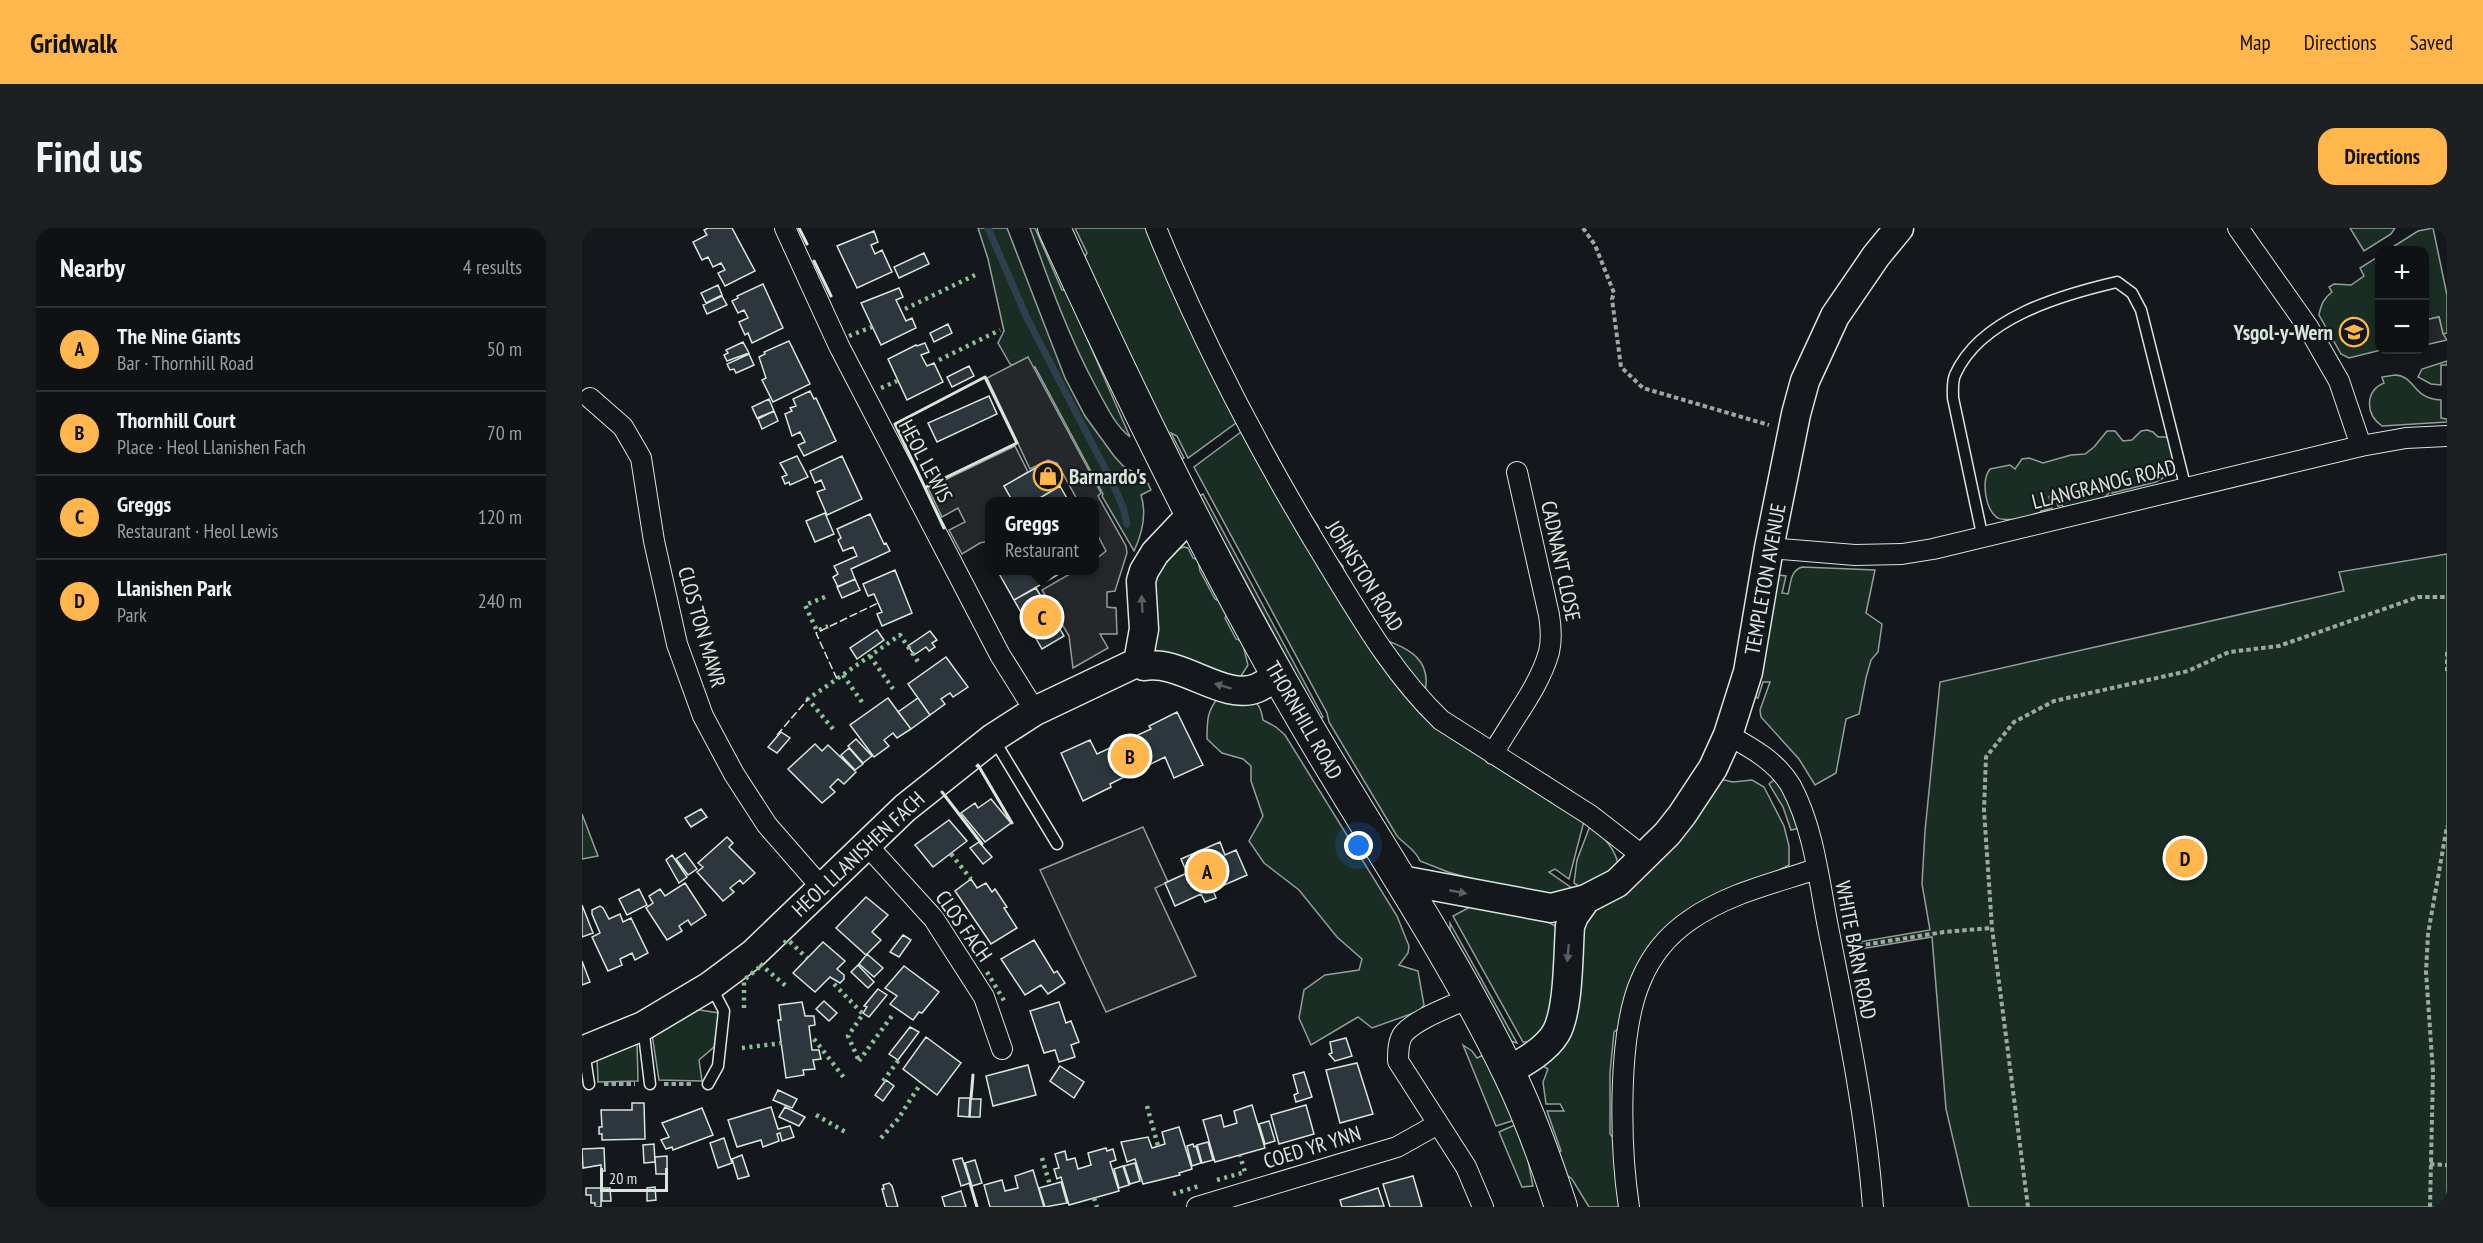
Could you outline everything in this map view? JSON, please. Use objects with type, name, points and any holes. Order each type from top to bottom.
[{"type":"main road","name":"THORNHILL ROAD","points":[[1054,228],[1190,516],[1278,676],[1401,880],[1508,1071],[1529,1118],[1561,1207]]},
{"type":"street","name":"HEOL LEWIS","points":[[784,228],[839,346],[1000,655],[1035,711]]},
{"type":"street","name":"JOHNSTON ROAD","points":[[1156,228],[1198,324],[1245,422],[1356,609],[1383,651],[1424,704],[1442,720],[1590,815],[1644,857]]},
{"type":"street","name":"TEMPLETON AVENUE","points":[[1401,880],[1551,908],[1586,899],[1617,883],[1667,834],[1713,768],[1728,735],[1753,649],[1769,548],[1796,414],[1805,381],[1835,316],[1876,256],[1899,228]]},
{"type":"street","points":[[2238,228],[2308,327],[2339,381],[2361,446]]},
{"type":"street","name":"CLOS TON MAWR","points":[[590,398],[623,428],[641,458],[654,541],[677,644],[703,716],[734,774],[767,825],[822,888]]},
{"type":"street","name":"LLANGRANOG ROAD","points":[[1769,548],[1826,554],[1881,555],[1933,549],[1983,539],[2361,446],[2406,438],[2447,436]]},
{"type":"street","name":"CADNANT CLOSE","points":[[1493,754],[1542,671],[1552,634],[1517,472]]},
{"type":"street","points":[[1190,516],[1155,553],[1144,571],[1141,581],[1144,629],[1138,662],[1144,666],[1157,663],[1228,688],[1247,690],[1257,688],[1278,676]]},
{"type":"street","name":"HEOL LLANISHEN FACH","points":[[583,1051],[643,1026],[710,986],[753,954],[905,808],[993,738],[1035,711],[1138,662]]},
{"type":"street","name":"WHITE BARN ROAD","points":[[1728,735],[1760,753],[1783,774],[1803,814],[1816,869],[1866,1144],[1873,1207]]},
{"type":"street","name":"CLOS FACH","points":[[866,844],[934,919],[984,997],[1002,1049]]},
{"type":"street","points":[[1629,1207],[1624,1152],[1625,1061],[1633,1000],[1648,963],[1672,934],[1724,899],[1770,882],[1816,869]]},
{"type":"street","points":[[1508,1071],[1524,1062],[1556,1034],[1564,1004],[1570,926],[1586,899]]},
{"type":"street","points":[[1469,999],[1416,1024],[1403,1034],[1398,1047],[1398,1061],[1466,1167],[1483,1207]]},
{"type":"street","name":"COED YR YNN","points":[[1197,1207],[1397,1147],[1438,1124]]},
{"type":"lane","points":[[1983,539],[1953,398],[1954,377],[1966,357],[1986,336],[2017,315],[2096,287],[2117,282],[2132,293],[2141,310],[2186,489]]},
{"type":"lane","points":[[993,738],[1057,844]]},
{"type":"lane","points":[[708,1084],[718,1066],[724,1011],[710,986]]},
{"type":"lane","points":[[643,1026],[650,1084]]},
{"type":"lane","points":[[583,1051],[589,1084]]},
{"type":"path","points":[[1583,228],[1595,245],[1614,293],[1612,300],[1622,367],[1643,388],[1770,425]]},
{"type":"path","points":[[2028,1207],[1992,928],[1984,810],[1986,757],[2014,722],[2054,701],[2188,671],[2229,652],[2279,646],[2418,597],[2447,597]]},
{"type":"path","points":[[2447,652],[2447,671]]},
{"type":"path","points":[[2430,1207],[2433,1072],[2426,972],[2428,934],[2447,826]]},
{"type":"path","points":[[1851,947],[1944,932],[1992,928]]},
{"type":"path","points":[[2430,1164],[2447,1165]]},
{"type":"green space","points":[[978,228],[1007,228],[1065,378],[1085,416],[1125,468],[1145,477],[1151,490],[1141,495],[1144,509],[1143,524],[1134,551],[1102,496],[1103,494],[1035,367],[1025,370],[1010,364],[998,343],[1004,331],[988,259]]},
{"type":"green space","points":[[1030,228],[1035,228],[1062,290],[1066,290],[1130,437],[1111,414],[1086,368],[1060,309]]},
{"type":"green space","points":[[1075,228],[1161,228],[1224,398],[1236,423],[1188,458],[1177,436],[1171,433],[1184,458],[1180,460],[1080,265],[1087,253]]},
{"type":"green space","points":[[2350,228],[2395,228],[2391,234],[2364,251]]},
{"type":"green space","points":[[2433,228],[2447,295],[2447,333],[2443,334],[2439,317],[2429,319],[2429,246],[2394,246],[2418,231]]},
{"type":"green space","points":[[2375,259],[2375,352],[2349,358],[2341,354],[2319,315],[2324,300],[2332,292],[2329,287],[2334,284],[2351,285],[2364,276],[2360,268]]},
{"type":"green space","points":[[2447,361],[2447,365],[2441,365],[2441,385],[2431,384],[2418,377],[2422,369]]},
{"type":"green space","points":[[2395,375],[2407,379],[2425,396],[2441,400],[2441,418],[2447,419],[2447,422],[2382,426],[2376,421],[2370,409],[2373,391],[2384,383],[2382,377]]},
{"type":"green space","points":[[2147,430],[2158,437],[2171,437],[2177,462],[2166,468],[2163,478],[2156,482],[2112,493],[2107,476],[2105,479],[2110,492],[2098,504],[2065,510],[2062,505],[2058,506],[2055,496],[2051,494],[2049,497],[2052,508],[2041,511],[2036,518],[2001,519],[1990,509],[1985,487],[1990,469],[2010,465],[2015,469],[2022,459],[2029,458],[2043,463],[2071,455],[2085,454],[2107,431],[2115,431],[2123,441],[2132,440],[2141,431]]},
{"type":"green space","points":[[1241,432],[1265,476],[1303,504],[1318,526],[1324,544],[1343,566],[1344,581],[1364,634],[1406,649],[1423,666],[1426,678],[1425,692],[1419,709],[1584,821],[1569,879],[1555,869],[1549,872],[1579,893],[1538,897],[1448,872],[1420,861],[1397,836],[1329,722],[1327,713],[1194,467]]},
{"type":"green space","points":[[1203,494],[1323,717],[1320,719],[1199,496]]},
{"type":"green space","points":[[1184,547],[1188,548],[1193,558],[1198,560],[1200,571],[1215,599],[1221,602],[1228,612],[1225,618],[1236,639],[1242,641],[1248,665],[1241,676],[1226,681],[1159,656],[1155,649],[1154,575],[1170,552]]},
{"type":"green space","points":[[2447,554],[2447,1207],[1969,1207],[1946,1109],[1932,937],[1855,950],[1853,943],[1930,930],[1922,884],[1940,682],[2344,591],[2339,572]]},
{"type":"green space","points":[[1802,567],[1875,570],[1866,613],[1882,624],[1878,652],[1871,660],[1859,714],[1846,719],[1836,773],[1815,785],[1799,759],[1761,717],[1760,710],[1770,682],[1763,682],[1758,698],[1752,696],[1779,575],[1786,576],[1782,593],[1788,594],[1793,574]]},
{"type":"green space","points":[[1220,695],[1249,698],[1254,701],[1261,711],[1263,720],[1285,735],[1397,916],[1409,946],[1408,953],[1399,965],[1418,971],[1424,1005],[1419,1011],[1372,1028],[1358,1017],[1311,1045],[1299,1018],[1304,990],[1325,975],[1359,970],[1362,959],[1337,937],[1299,890],[1264,863],[1249,841],[1263,816],[1251,781],[1251,766],[1243,759],[1222,753],[1207,739],[1209,716],[1212,706]]},
{"type":"green space","points":[[1715,778],[1733,782],[1752,780],[1764,787],[1784,826],[1789,846],[1789,865],[1732,887],[1697,905],[1622,1026],[1614,1032],[1610,1073],[1610,1134],[1615,1140],[1621,1207],[1589,1207],[1572,1179],[1560,1170],[1554,1156],[1561,1151],[1547,1111],[1564,1111],[1560,1104],[1546,1104],[1543,1082],[1548,1069],[1543,1066],[1558,1054],[1565,1043],[1584,915]]},
{"type":"green space","points":[[1775,779],[1789,800],[1800,828],[1791,830],[1783,807],[1769,784]]},
{"type":"green space","points":[[582,814],[598,856],[582,859]]},
{"type":"green space","points":[[1590,826],[1609,844],[1619,868],[1585,890],[1574,883],[1577,860]]},
{"type":"green space","points":[[1470,907],[1548,922],[1557,927],[1555,1020],[1529,1042],[1523,1042],[1453,916]]},
{"type":"green space","points":[[1450,923],[1517,1043],[1510,1041],[1450,931]]},
{"type":"green space","points":[[693,1009],[719,1013],[714,1047],[699,1060],[702,1081],[659,1080],[652,1034]]},
{"type":"green space","points":[[637,1042],[638,1081],[598,1082],[597,1057]]},
{"type":"green space","points":[[1463,1045],[1477,1058],[1483,1055],[1515,1120],[1496,1126]]},
{"type":"green space","points":[[1517,1124],[1524,1140],[1533,1186],[1522,1187],[1499,1132]]},
{"type":"shaded area","points":[[2439,317],[2443,334],[2447,340],[2429,344],[2429,319]]},
{"type":"shaded area","points":[[1028,357],[1101,493],[1099,497],[1076,497],[1057,463],[1048,460],[1030,469],[987,378]]},
{"type":"shaded area","points":[[1015,446],[1028,472],[1004,486],[1011,497],[985,497],[985,542],[962,554],[949,530],[965,522],[958,508],[942,517],[928,488]]},
{"type":"shaded area","points":[[1099,498],[1126,546],[1127,553],[1115,591],[1107,592],[1107,607],[1116,608],[1117,634],[1100,634],[1108,648],[1073,668],[1069,636],[1042,590],[1068,575],[1099,575],[1099,557],[1106,551],[1099,538]]},
{"type":"shaded area","points":[[1143,827],[1168,882],[1155,888],[1196,976],[1106,1012],[1040,870]]},
{"type":"building","points":[[732,228],[755,271],[725,286],[718,273],[725,270],[721,263],[713,267],[708,257],[702,260],[693,242],[707,235],[704,230]]},
{"type":"building","points":[[874,231],[878,242],[871,245],[875,254],[882,250],[892,272],[857,288],[837,246]]},
{"type":"building","points":[[924,253],[929,264],[899,278],[894,267]]},
{"type":"building","points":[[763,284],[783,328],[752,343],[748,333],[745,335],[739,322],[748,318],[744,310],[738,313],[732,301],[738,298],[737,296]]},
{"type":"building","points":[[718,285],[722,295],[706,303],[701,293]]},
{"type":"building","points":[[899,288],[903,297],[896,300],[906,321],[912,318],[916,328],[881,345],[861,303]]},
{"type":"building","points":[[722,296],[727,305],[707,314],[703,305]]},
{"type":"building","points":[[948,324],[952,333],[934,342],[930,333]]},
{"type":"building","points":[[789,341],[810,384],[773,402],[762,380],[766,378],[759,357],[765,354],[764,352]]},
{"type":"building","points":[[743,342],[749,353],[727,361],[724,355],[728,353],[726,350]]},
{"type":"building","points":[[925,343],[929,352],[921,355],[927,366],[934,363],[943,382],[907,400],[888,359]]},
{"type":"building","points":[[749,354],[754,365],[736,373],[734,369],[730,370],[727,364]]},
{"type":"building","points":[[969,366],[974,376],[952,387],[947,377]]},
{"type":"building","points":[[810,391],[814,399],[816,398],[836,441],[804,456],[798,445],[805,442],[800,432],[792,436],[785,414],[792,411],[790,408],[796,406],[793,399]]},
{"type":"building","points":[[989,396],[997,414],[937,442],[928,423]]},
{"type":"building","points":[[769,399],[774,411],[757,418],[752,407]]},
{"type":"building","points":[[774,411],[778,421],[762,429],[758,419]]},
{"type":"building","points":[[797,456],[808,477],[790,485],[789,482],[785,484],[782,477],[787,475],[780,463]]},
{"type":"building","points":[[842,456],[862,499],[827,515],[817,492],[825,489],[821,480],[815,483],[810,471]]},
{"type":"building","points":[[1046,462],[1060,486],[1041,497],[1010,497],[1004,486]]},
{"type":"building","points":[[1060,486],[1066,497],[1041,497]]},
{"type":"building","points":[[825,513],[834,534],[815,542],[806,521]]},
{"type":"building","points":[[870,514],[884,544],[886,543],[890,551],[851,569],[855,579],[838,587],[833,577],[838,574],[834,566],[857,556],[853,547],[843,551],[838,540],[841,538],[837,529]]},
{"type":"building","points":[[895,570],[912,613],[882,626],[877,614],[882,612],[874,594],[868,596],[863,584]]},
{"type":"building","points":[[1000,575],[1057,575],[1014,600]]},
{"type":"building","points":[[855,579],[860,590],[842,598],[837,587]]},
{"type":"building","points":[[1036,588],[1064,636],[1042,649],[1014,600]]},
{"type":"building","points":[[877,630],[884,640],[857,659],[850,648]]},
{"type":"building","points":[[930,631],[937,640],[932,643],[935,647],[929,651],[926,647],[914,655],[908,646]]},
{"type":"building","points":[[946,657],[968,687],[953,697],[950,693],[941,699],[945,704],[930,715],[908,684]]},
{"type":"building","points":[[888,698],[911,729],[897,738],[893,733],[884,740],[889,746],[874,757],[850,725]]},
{"type":"building","points":[[918,698],[930,715],[911,729],[898,712]]},
{"type":"building","points":[[1177,712],[1203,765],[1174,778],[1165,757],[1110,784],[1111,787],[1083,801],[1061,753],[1090,740],[1097,754],[1151,729],[1149,726]]},
{"type":"building","points":[[781,732],[790,738],[777,753],[768,747]]},
{"type":"building","points":[[856,739],[872,756],[863,763],[848,746]]},
{"type":"building","points":[[815,744],[822,751],[828,745],[856,772],[844,784],[838,779],[830,787],[835,792],[822,803],[788,769]]},
{"type":"building","points":[[849,748],[863,764],[855,770],[841,755]]},
{"type":"building","points":[[991,799],[1011,823],[985,842],[961,813],[975,803],[978,808]]},
{"type":"building","points":[[701,809],[707,817],[691,827],[685,818]]},
{"type":"building","points":[[949,820],[967,841],[933,867],[915,845]]},
{"type":"building","points":[[727,837],[733,843],[729,847],[755,873],[743,884],[740,880],[730,888],[734,892],[723,901],[697,872],[703,867],[698,863]]},
{"type":"building","points":[[979,842],[992,857],[983,864],[970,848]]},
{"type":"building","points":[[1220,842],[1225,855],[1236,850],[1247,875],[1213,890],[1216,898],[1205,902],[1201,894],[1175,906],[1165,883],[1187,873],[1181,859]]},
{"type":"building","points":[[685,853],[697,869],[688,875],[676,859]]},
{"type":"building","points":[[672,855],[687,877],[679,883],[666,860]]},
{"type":"building","points":[[971,879],[977,888],[986,883],[992,892],[995,889],[1017,928],[991,944],[955,891]]},
{"type":"building","points":[[685,883],[706,915],[691,925],[688,920],[679,926],[682,931],[667,940],[646,908],[653,903],[649,896],[660,889],[665,896]]},
{"type":"building","points":[[639,889],[647,905],[627,915],[619,899]]},
{"type":"building","points":[[866,897],[888,915],[872,932],[881,940],[866,955],[836,928]]},
{"type":"building","points":[[582,905],[593,933],[582,937]]},
{"type":"building","points":[[600,906],[609,919],[620,914],[623,922],[631,918],[648,953],[635,960],[632,953],[620,959],[622,965],[608,971],[592,937],[600,933],[592,910]]},
{"type":"building","points":[[903,935],[911,940],[899,957],[890,952]]},
{"type":"building","points":[[1034,940],[1054,973],[1057,971],[1065,983],[1048,994],[1041,985],[1025,995],[1001,959]]},
{"type":"building","points":[[823,942],[845,961],[837,969],[844,975],[844,979],[840,983],[830,977],[815,992],[793,973]]},
{"type":"building","points":[[867,954],[883,968],[874,977],[859,964]]},
{"type":"building","points":[[582,961],[590,982],[582,985]]},
{"type":"building","points":[[858,965],[874,982],[868,988],[851,972]]},
{"type":"building","points":[[904,966],[939,992],[922,1013],[919,1012],[913,1020],[890,1004],[897,996],[885,988]]},
{"type":"building","points":[[878,989],[887,995],[869,1017],[863,1013],[867,1007],[864,1006]]},
{"type":"building","points":[[824,1001],[837,1013],[829,1021],[816,1009]]},
{"type":"building","points":[[802,1002],[805,1016],[814,1016],[815,1025],[809,1026],[812,1050],[819,1050],[821,1059],[813,1060],[815,1069],[803,1070],[804,1075],[786,1078],[778,1020],[781,1020],[779,1005]]},
{"type":"building","points":[[1059,1002],[1066,1023],[1071,1021],[1079,1042],[1071,1045],[1075,1057],[1059,1062],[1055,1050],[1044,1053],[1030,1011]]},
{"type":"building","points":[[910,1027],[919,1032],[898,1060],[889,1054]]},
{"type":"building","points":[[926,1037],[961,1063],[937,1095],[903,1069]]},
{"type":"building","points":[[1346,1038],[1352,1056],[1335,1061],[1329,1054],[1332,1053],[1330,1042]]},
{"type":"building","points":[[1357,1063],[1373,1114],[1340,1123],[1326,1070]]},
{"type":"building","points":[[1028,1065],[1036,1095],[993,1106],[986,1076]]},
{"type":"building","points":[[1060,1066],[1084,1082],[1074,1098],[1050,1081]]},
{"type":"building","points":[[1304,1072],[1312,1097],[1296,1102],[1294,1095],[1298,1093],[1293,1075]]},
{"type":"building","points":[[886,1080],[894,1086],[883,1101],[875,1095]]},
{"type":"building","points":[[778,1090],[797,1099],[792,1108],[773,1100]]},
{"type":"building","points":[[959,1098],[970,1098],[969,1117],[958,1116]]},
{"type":"building","points":[[971,1099],[981,1099],[980,1117],[970,1117]]},
{"type":"building","points":[[632,1103],[644,1103],[645,1139],[602,1140],[602,1134],[599,1134],[599,1127],[602,1127],[601,1110],[632,1110]]},
{"type":"building","points":[[1252,1105],[1265,1148],[1215,1162],[1203,1120],[1221,1115],[1224,1127],[1237,1123],[1234,1111]]},
{"type":"building","points":[[1306,1105],[1314,1134],[1279,1144],[1271,1115]]},
{"type":"building","points":[[771,1107],[778,1129],[790,1126],[794,1137],[782,1141],[780,1133],[777,1134],[779,1141],[763,1147],[761,1140],[737,1147],[728,1120]]},
{"type":"building","points":[[785,1107],[805,1117],[799,1126],[779,1117]]},
{"type":"building","points":[[702,1108],[713,1135],[673,1150],[672,1147],[666,1149],[661,1140],[669,1137],[662,1123]]},
{"type":"building","points":[[1269,1121],[1275,1141],[1265,1144],[1259,1124]]},
{"type":"building","points":[[1179,1127],[1192,1169],[1179,1173],[1180,1175],[1143,1184],[1135,1159],[1127,1162],[1121,1142],[1148,1137],[1152,1148],[1165,1144],[1162,1132]]},
{"type":"building","points":[[724,1138],[732,1163],[718,1168],[710,1143]]},
{"type":"building","points":[[1208,1142],[1213,1160],[1202,1163],[1197,1145]]},
{"type":"building","points":[[654,1144],[655,1162],[644,1163],[643,1145]]},
{"type":"building","points":[[1193,1144],[1194,1147],[1196,1146],[1201,1163],[1192,1166],[1187,1146]]},
{"type":"building","points":[[604,1148],[605,1171],[601,1171],[601,1165],[583,1168],[582,1149]]},
{"type":"building","points":[[1106,1148],[1107,1151],[1113,1149],[1116,1160],[1110,1162],[1119,1191],[1069,1205],[1061,1177],[1057,1179],[1054,1169],[1059,1168],[1055,1154],[1065,1151],[1067,1160],[1075,1158],[1078,1169],[1091,1165],[1088,1153]]},
{"type":"building","points":[[742,1155],[749,1176],[738,1179],[732,1159]]},
{"type":"building","points":[[667,1156],[667,1174],[656,1174],[655,1157]]},
{"type":"building","points":[[962,1158],[970,1183],[961,1186],[953,1160]]},
{"type":"building","points":[[975,1160],[982,1183],[972,1186],[965,1163]]},
{"type":"building","points":[[1135,1163],[1140,1181],[1130,1184],[1124,1166]]},
{"type":"building","points":[[1123,1166],[1129,1185],[1119,1188],[1114,1169]]},
{"type":"building","points":[[1033,1170],[1044,1207],[990,1207],[984,1185],[1002,1180],[1005,1191],[1018,1188],[1015,1176]]},
{"type":"building","points":[[1413,1176],[1422,1207],[1390,1207],[1383,1184]]},
{"type":"building","points":[[1061,1182],[1067,1203],[1045,1207],[1039,1188]]},
{"type":"building","points":[[889,1183],[898,1207],[887,1207],[882,1189],[884,1189],[883,1185]]},
{"type":"building","points":[[655,1187],[656,1200],[647,1201],[647,1188]]},
{"type":"building","points":[[586,1188],[601,1188],[601,1207],[595,1207],[595,1203],[591,1203],[591,1195],[586,1195]]},
{"type":"building","points":[[602,1188],[610,1188],[611,1201],[602,1201]]},
{"type":"building","points":[[1378,1188],[1384,1206],[1342,1207],[1340,1200]]},
{"type":"building","points":[[961,1191],[966,1207],[945,1207],[942,1197]]},
{"type":"waterway","points":[[988,228],[1027,318],[1113,484],[1123,507],[1127,524]]},
{"type":"hedge","points":[[905,309],[975,275]]},
{"type":"hedge","points":[[849,336],[872,327]]},
{"type":"hedge","points":[[939,360],[1000,330]]},
{"type":"hedge","points":[[881,388],[897,381]]},
{"type":"hedge","points":[[825,597],[805,605],[817,631],[828,626]]},
{"type":"hedge","points":[[833,729],[808,699],[900,635],[919,663]]},
{"type":"hedge","points":[[870,656],[893,689]]},
{"type":"hedge","points":[[843,675],[864,705]]},
{"type":"hedge","points":[[951,854],[971,879]]},
{"type":"hedge","points":[[784,943],[788,940],[807,958]]},
{"type":"hedge","points":[[760,964],[786,986]]},
{"type":"hedge","points":[[744,1008],[744,980],[762,965]]},
{"type":"hedge","points":[[987,972],[1006,1004]]},
{"type":"hedge","points":[[834,984],[863,1014],[848,1036],[859,1061]]},
{"type":"hedge","points":[[859,1061],[894,1013]]},
{"type":"hedge","points":[[814,1039],[845,1079]]},
{"type":"hedge","points":[[742,1048],[782,1043]]},
{"type":"hedge","points":[[883,1081],[901,1057]]},
{"type":"hedge","points":[[881,1138],[898,1119],[921,1083]]},
{"type":"hedge","points":[[1147,1106],[1158,1146]]},
{"type":"hedge","points":[[816,1115],[847,1133]]},
{"type":"hedge","points":[[1217,1180],[1245,1172],[1240,1156]]},
{"type":"hedge","points":[[1042,1158],[1050,1185]]},
{"type":"hedge","points":[[1173,1194],[1199,1186]]},
{"type":"hedge","points":[[1094,1198],[1097,1207]]},
{"type":"fence","points":[[837,679],[816,633],[878,603]]},
{"type":"fence","points":[[777,735],[808,699]]},
{"type":"wall","points":[[799,228],[807,244]]},
{"type":"wall","points":[[814,261],[831,296]]},
{"type":"wall","points":[[926,487],[1017,443],[985,377],[895,424],[944,528]]},
{"type":"wall","points":[[977,766],[1012,823]]},
{"type":"wall","points":[[942,792],[982,844]]},
{"type":"wall","points":[[971,1098],[973,1075]]},
{"type":"wall","points":[[970,1183],[977,1207]]},
{"type":"place","name":"Ysgol-y-Wern","points":[[2354,332]]},
{"type":"place","name":"Barnardo's","points":[[1048,476]]},
{"type":"place","name":"Greggs","points":[[1042,617]]},
{"type":"place","name":"Thornhill Court","points":[[1130,756]]},
{"type":"place","name":"Llanishen Park","points":[[2185,858]]},
{"type":"place","name":"The Nine Giants","points":[[1207,871]]}]
